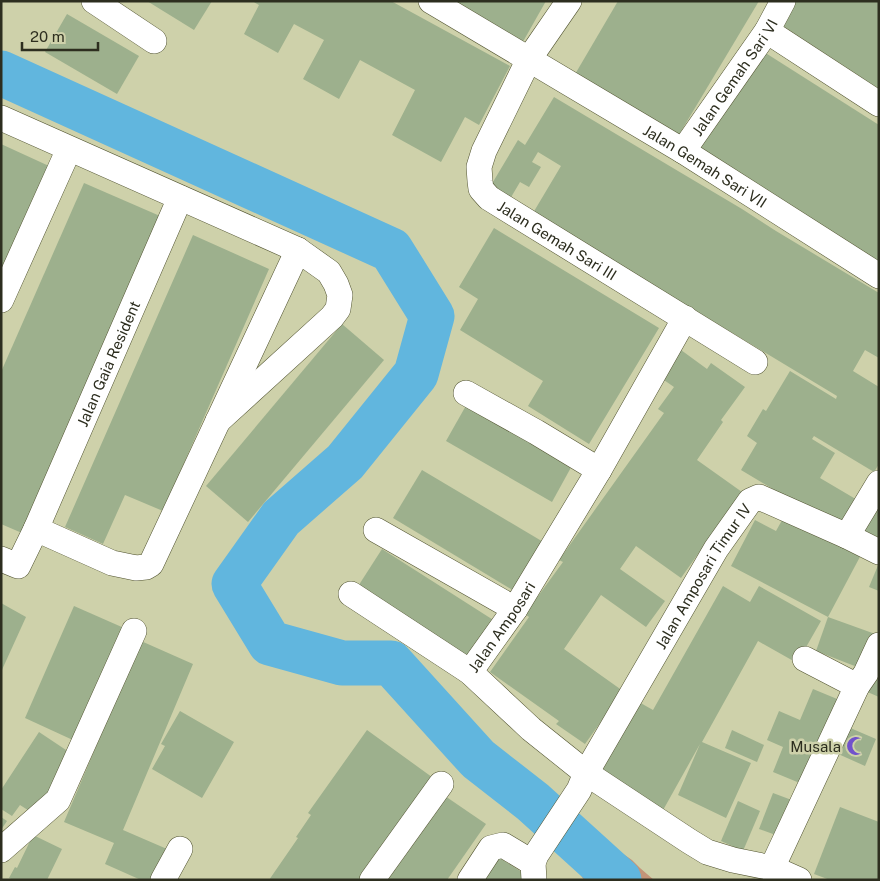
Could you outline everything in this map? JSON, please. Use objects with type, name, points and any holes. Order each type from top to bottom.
[{"type":"street","points":[[94,1],[154,41]]},
{"type":"street","name":"Jalan Gemah Sari VII","points":[[431,1],[683,151],[879,276]]},
{"type":"street","points":[[529,59],[569,1]]},
{"type":"street","name":"Jalan Gemah Sari VI","points":[[683,151],[767,31],[783,1]]},
{"type":"street","points":[[767,31],[879,104]]},
{"type":"street","name":"Jalan Gemah Sari III","points":[[529,59],[484,151],[479,168],[481,188],[490,198],[755,362]]},
{"type":"street","points":[[1,118],[298,250],[329,272],[340,295],[338,309],[332,317],[218,421]]},
{"type":"street","points":[[1,300],[69,148]]},
{"type":"street","name":"Jalan Gaia Resident","points":[[1,559],[18,566],[36,529],[180,198]]},
{"type":"street","points":[[36,529],[112,563],[136,568],[146,567],[151,564],[298,250]]},
{"type":"street","name":"Jalan Amposari","points":[[685,318],[599,470],[516,609],[470,672],[531,729],[583,782],[707,852],[733,860],[772,868],[799,880]]},
{"type":"street","points":[[466,393],[599,470]]},
{"type":"street","points":[[847,536],[879,484]]},
{"type":"street","name":"Jalan Amposari Timur IV","points":[[536,864],[716,549],[750,501],[759,497],[879,552]]},
{"type":"street","points":[[376,530],[516,609]]},
{"type":"street","points":[[351,594],[470,672]]},
{"type":"street","points":[[1,850],[58,800],[134,631]]},
{"type":"street","points":[[772,868],[857,686],[866,673],[879,645]]},
{"type":"street","points":[[805,660],[857,686]]},
{"type":"street","points":[[372,880],[441,784]]},
{"type":"street","points":[[470,880],[491,848],[503,845],[536,864]]},
{"type":"street","points":[[162,880],[180,849]]},
{"type":"shaded area","points":[[594,834],[632,860],[654,880],[584,880],[574,865],[582,837]]},
{"type":"building","points":[[147,1],[212,1],[194,30]]},
{"type":"building","points":[[252,1],[391,1],[510,66],[479,125],[465,117],[441,162],[392,135],[415,90],[360,60],[339,99],[303,79],[324,40],[294,24],[278,53],[244,34],[259,5]]},
{"type":"building","points":[[441,1],[546,1],[520,47]]},
{"type":"building","points":[[618,1],[759,1],[677,138],[574,76]]},
{"type":"building","points":[[790,1],[879,1],[879,89],[777,22]]},
{"type":"building","points":[[67,14],[139,56],[117,94],[45,52]]},
{"type":"building","points":[[761,50],[879,125],[879,263],[699,149]]},
{"type":"building","points":[[554,97],[879,293],[879,358],[865,350],[853,371],[879,387],[879,464],[874,472],[814,436],[812,439],[835,453],[820,478],[859,501],[841,530],[741,470],[757,443],[747,436],[763,409],[766,411],[790,371],[836,399],[837,396],[533,213],[561,166],[538,152],[532,162],[541,167],[529,187],[520,182],[510,199],[490,187],[518,140],[525,145]]},
{"type":"building","points":[[1,144],[49,166],[1,272]]},
{"type":"building","points":[[84,183],[160,216],[22,533],[1,524],[1,372]]},
{"type":"building","points":[[494,228],[659,328],[589,444],[528,406],[543,381],[460,330],[478,299],[459,287]]},
{"type":"building","points":[[193,235],[269,269],[163,511],[125,495],[103,544],[65,527]]},
{"type":"building","points":[[342,324],[384,360],[248,522],[206,486]]},
{"type":"building","points":[[681,350],[707,369],[711,363],[745,387],[721,420],[723,422],[697,460],[742,492],[681,578],[636,546],[620,569],[665,601],[646,627],[601,595],[564,649],[623,691],[585,744],[556,724],[559,721],[490,672],[529,617],[525,614],[563,562],[559,560],[664,413],[658,409],[674,387],[661,378]]},
{"type":"building","points":[[468,402],[574,462],[552,502],[446,441]]},
{"type":"building","points":[[422,470],[545,543],[519,594],[393,518]]},
{"type":"building","points":[[879,490],[879,541],[859,532]]},
{"type":"building","points":[[786,513],[862,553],[828,617],[731,566],[755,520],[776,531]]},
{"type":"building","points":[[382,549],[498,623],[471,665],[355,591]]},
{"type":"building","points":[[879,563],[879,591],[869,587]]},
{"type":"building","points":[[723,586],[750,602],[759,586],[821,621],[797,663],[758,641],[702,742],[751,763],[726,818],[678,795],[700,744],[662,812],[596,774],[637,701],[653,710]]},
{"type":"building","points":[[1,603],[26,617],[1,672]]},
{"type":"building","points":[[74,606],[124,628],[75,741],[25,718]]},
{"type":"building","points":[[828,617],[878,635],[865,670],[816,651]]},
{"type":"building","points":[[141,641],[193,664],[123,830],[167,849],[154,880],[141,880],[105,864],[114,843],[64,822]]},
{"type":"building","points":[[879,660],[879,697],[863,690]]},
{"type":"building","points":[[813,689],[842,701],[807,786],[773,772],[783,747],[767,740],[779,711],[800,720]]},
{"type":"building","points":[[180,711],[234,742],[202,798],[152,769],[165,746],[161,744]]},
{"type":"building","name":"Musala","points":[[848,727],[876,739],[865,766],[836,753]]},
{"type":"building","points":[[367,730],[436,780],[365,880],[269,880],[298,838],[296,837],[311,815],[308,813]]},
{"type":"building","points":[[732,730],[764,745],[757,762],[725,748]]},
{"type":"building","points":[[39,732],[72,754],[34,814],[20,805],[12,816],[1,809],[1,790]]},
{"type":"building","points":[[773,793],[797,802],[784,838],[759,829]]},
{"type":"building","points":[[445,796],[486,824],[447,880],[387,880]]},
{"type":"building","points":[[738,801],[760,811],[743,851],[721,841]]},
{"type":"building","points":[[840,807],[879,822],[879,880],[830,880],[814,874]]},
{"type":"building","points":[[1,817],[7,821],[1,830]]},
{"type":"building","points":[[33,835],[62,849],[47,880],[13,880],[9,878],[15,867],[17,868]]},
{"type":"building","points":[[495,855],[531,878],[530,880],[473,880]]},
{"type":"waterway","points":[[1,73],[391,250],[432,316],[416,374],[345,462],[281,518],[234,584],[270,643],[342,663],[391,663],[478,759],[533,802],[619,880]]},
{"type":"place","name":"Musala","points":[[856,746]]}]
